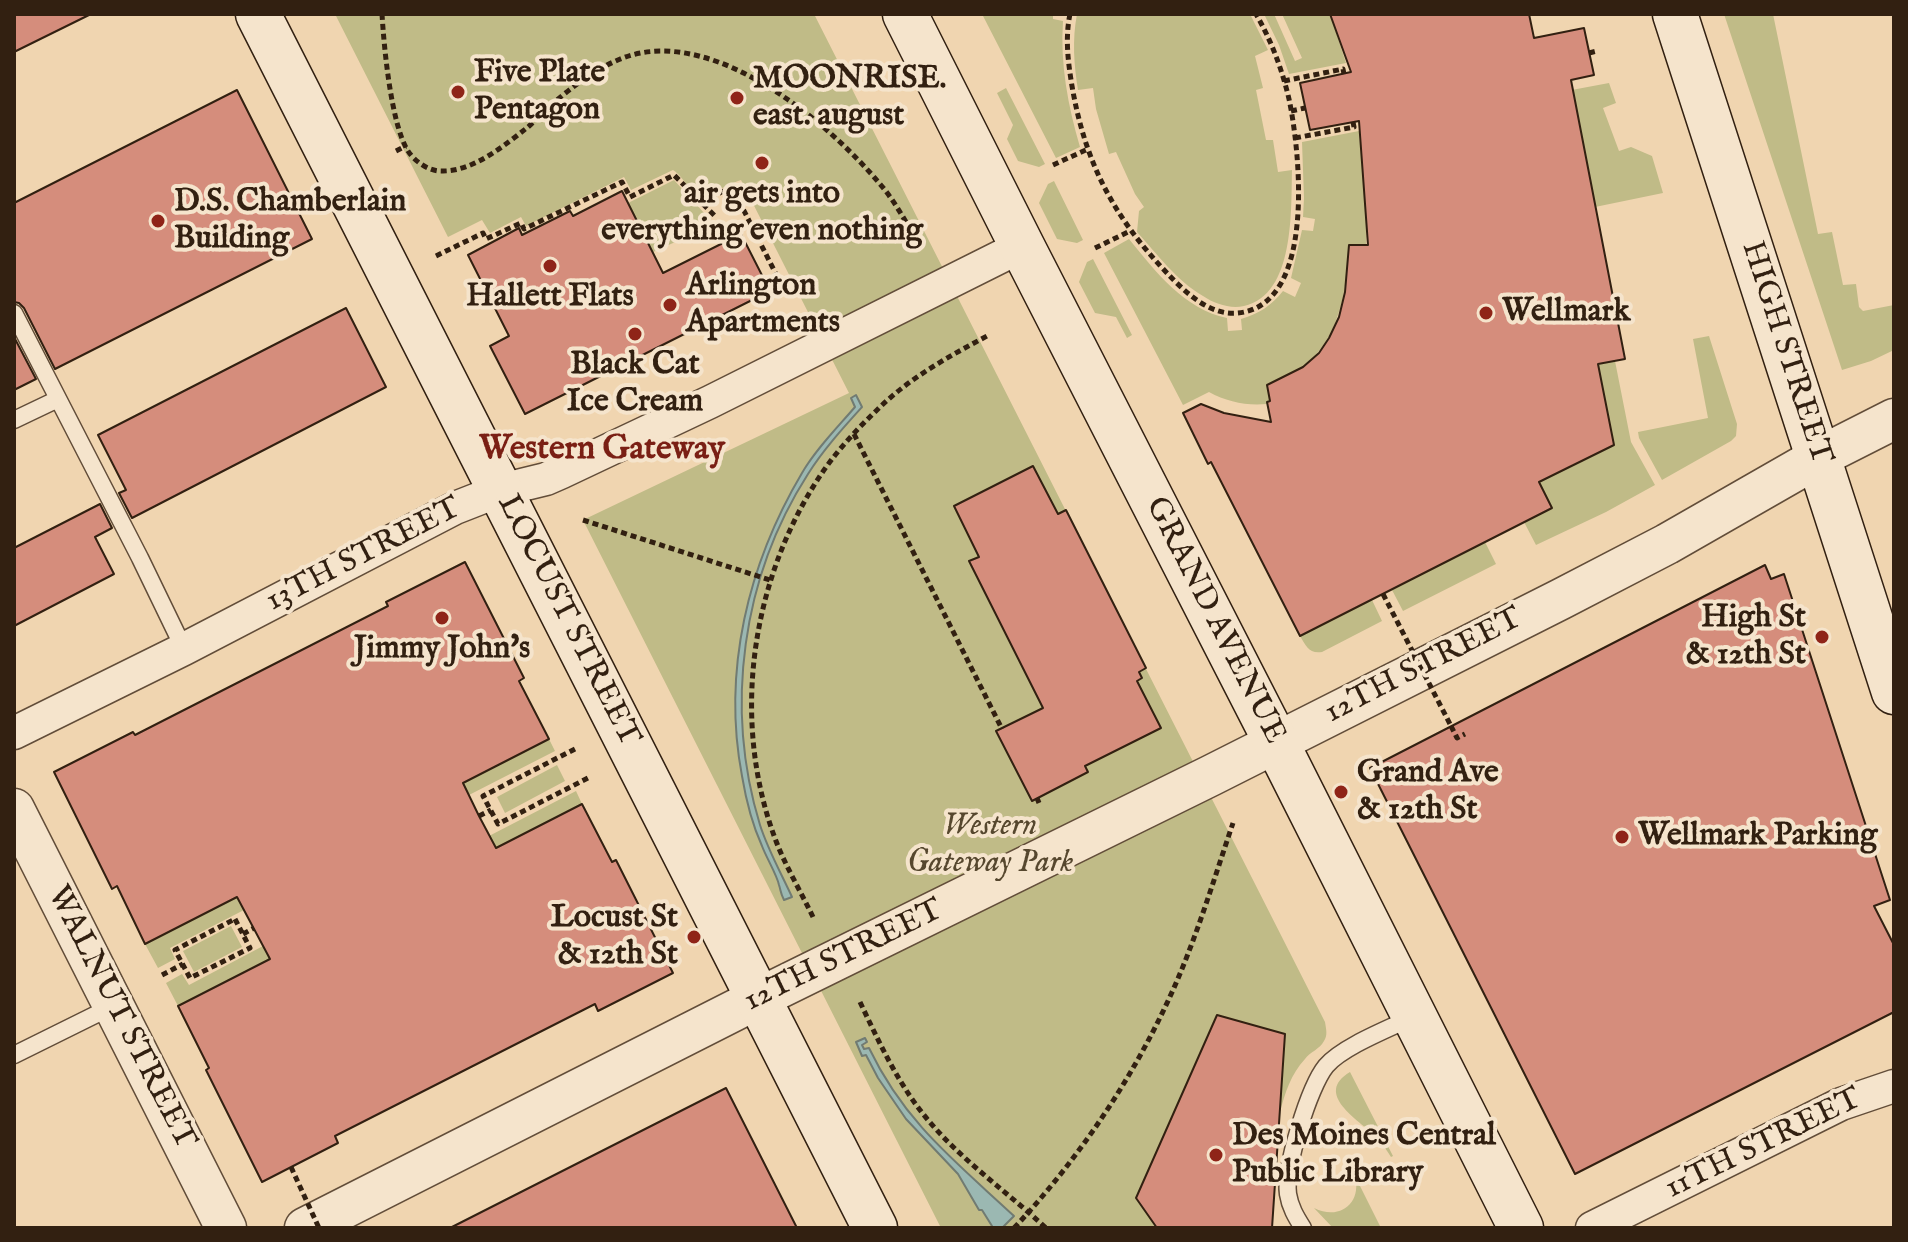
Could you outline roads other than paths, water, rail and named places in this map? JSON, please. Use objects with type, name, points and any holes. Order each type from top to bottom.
[{"type":"main road","name":"LOCUST STREET","points":[[258,14],[875,1228]]},
{"type":"main road","name":"GRAND AVENUE","points":[[905,14],[1521,1228]]},
{"type":"main road","name":"HIGH STREET","points":[[1675,14],[1894,692]]},
{"type":"street","name":"13TH STREET","points":[[14,733],[184,649],[455,508],[501,490],[546,479],[575,466],[1022,246]]},
{"type":"street","name":"12TH STREET","points":[[305,1228],[1654,551],[1819,457],[1894,419]]},
{"type":"street","name":"WALNUT STREET","points":[[14,809],[226,1228]]},
{"type":"street","name":"11TH STREET","points":[[1592,1228],[1841,1104],[1894,1086]]},
{"type":"lane","points":[[14,313],[184,649]]},
{"type":"lane","points":[[14,420],[58,399]]},
{"type":"lane","points":[[14,1055],[114,1005]]},
{"type":"lane","points":[[1303,1228],[1293,1212],[1288,1192],[1290,1168],[1307,1103],[1326,1067],[1346,1051],[1414,1016]]},
{"type":"water","points":[[856,395],[862,407],[820,456],[786,514],[754,599],[746,644],[742,689],[743,735],[749,780],[763,834],[792,897],[784,900],[755,829],[744,785],[735,697],[738,658],[754,581],[783,508],[814,456],[855,407],[851,398]]},
{"type":"water","points":[[865,1038],[864,1049],[869,1048],[915,1120],[1014,1216],[1002,1228],[989,1228],[992,1226],[958,1174],[906,1119],[866,1055],[862,1056],[856,1042]]},
{"type":"place","name":"Five Plate Pentagon","points":[[458,92]]},
{"type":"place","name":"MOONRISE. east. august","points":[[737,98]]},
{"type":"place","name":"air gets into everything even nothing","points":[[762,163]]},
{"type":"place","name":"D.S. Chamberlain Building","points":[[158,221]]},
{"type":"place","name":"Hallett Flats","points":[[550,266]]},
{"type":"place","name":"Arlington Apartments","points":[[670,305]]},
{"type":"place","name":"Wellmark","points":[[1486,313]]},
{"type":"place","name":"Black Cat Ice Cream","points":[[635,334]]},
{"type":"place","name":"Jimmy John's","points":[[442,618]]},
{"type":"place","name":"High St & 12th St","points":[[1822,637]]},
{"type":"place","name":"Grand Ave & 12th St","points":[[1341,792]]},
{"type":"place","name":"Wellmark Parking","points":[[1622,837]]},
{"type":"place","name":"Locust St & 12th St","points":[[694,937]]},
{"type":"place","name":"Des Moines Central Public Library","points":[[1216,1155]]},
{"type":"district","name":"Western Gateway","points":[[602,451]]},
{"type":"park label","name":"Western Gateway Park","points":[[990,846]]}]
